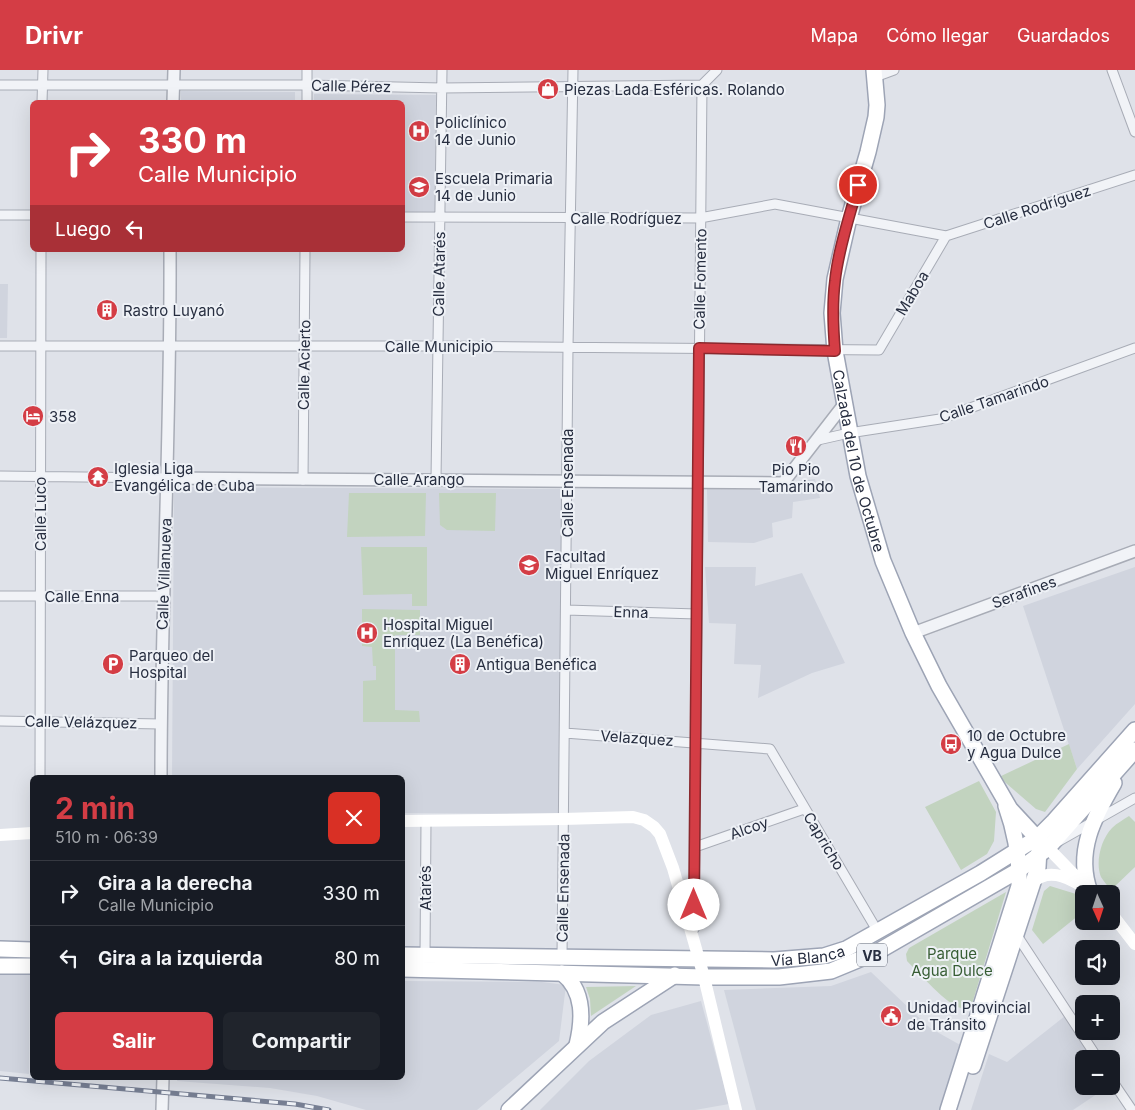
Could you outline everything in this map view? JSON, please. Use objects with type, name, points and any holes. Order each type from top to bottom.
[{"type":"main road","name":"Calzada del 10 de Octubre","points":[[874,73],[876,117],[868,152],[848,218],[835,279],[832,313],[835,351],[858,476],[874,536],[892,586],[939,686],[1010,809],[1042,847],[1082,885]]},
{"type":"main road","name":"Vía Blanca","points":[[1042,847],[1054,821],[1135,730]]},
{"type":"main road","name":"Vía Blanca","points":[[405,969],[704,977],[778,977],[831,971],[878,952],[1020,870],[1132,754]]},
{"type":"main road","points":[[1088,885],[1084,872],[1084,860],[1089,836],[1095,820],[1132,754]]},
{"type":"main road","name":"Calzada del 10 de Octubre","points":[[948,1110],[1019,886],[1020,870],[1017,851],[1010,818],[1003,797]]},
{"type":"main road","points":[[405,821],[633,817],[644,820],[654,827],[660,834],[672,868],[699,959],[736,1110]]},
{"type":"main road","points":[[0,834],[30,833]]},
{"type":"main road","name":"Vía Blanca","points":[[405,955],[774,960],[824,956],[846,950],[1017,851],[1042,847]]},
{"type":"main road","points":[[958,1110],[1038,867],[1042,847]]},
{"type":"main road","points":[[1033,882],[1042,876],[1054,875],[1075,881],[1080,885]]},
{"type":"main road","points":[[1120,925],[1135,944]]},
{"type":"main road","points":[[0,949],[30,950]]},
{"type":"main road","points":[[509,1110],[603,1022],[699,959]]},
{"type":"main road","points":[[0,966],[30,966]]},
{"type":"main road","points":[[562,973],[574,985],[580,1002],[582,1017],[577,1045]]},
{"type":"main road","points":[[632,1002],[667,988],[704,977]]},
{"type":"street","points":[[42,100],[43,70]]},
{"type":"street","points":[[173,100],[174,70]]},
{"type":"street","points":[[307,70],[307,100]]},
{"type":"street","name":"Calle Atarés","points":[[436,479],[442,70]]},
{"type":"street","name":"Calle Ensenada","points":[[562,957],[568,347],[573,70]]},
{"type":"street","points":[[702,85],[717,70]]},
{"type":"street","points":[[874,73],[894,70]]},
{"type":"street","points":[[1112,70],[1135,132]]},
{"type":"street","name":"Calle Pérez","points":[[0,84],[308,85],[442,88],[702,85]]},
{"type":"street","name":"Calle Fomento","points":[[694,944],[702,85]]},
{"type":"street","name":"Calle Rodríguez","points":[[405,217],[700,218],[777,204],[946,236],[1135,175]]},
{"type":"street","points":[[0,215],[30,215]]},
{"type":"street","name":"Maboa","points":[[879,350],[946,236]]},
{"type":"street","name":"Calle Luco","points":[[40,775],[40,346],[42,252]]},
{"type":"street","name":"Calle Villanueva","points":[[161,775],[163,596],[171,347],[170,252]]},
{"type":"street","name":"Calle Acierto","points":[[303,480],[305,252]]},
{"type":"street","name":"Calle Municipio","points":[[0,346],[171,347],[304,345],[879,350]]},
{"type":"street","name":"Calle Tamarindo","points":[[849,433],[940,419],[1135,348]]},
{"type":"street","name":"Calle Arango","points":[[0,476],[303,480],[568,480],[698,484],[783,483],[845,404]]},
{"type":"street","points":[[818,440],[849,433]]},
{"type":"street","name":"Serafines","points":[[913,632],[1135,551]]},
{"type":"street","name":"Calle Enna","points":[[0,596],[163,596]]},
{"type":"street","name":"Enna","points":[[566,610],[697,614]]},
{"type":"street","name":"Calle Velázquez","points":[[0,721],[161,724]]},
{"type":"street","name":"Velazquez","points":[[565,733],[770,749]]},
{"type":"street","name":"Capricho","points":[[770,749],[878,932]]},
{"type":"street","points":[[1042,847],[1135,798]]},
{"type":"street","name":"Alcoy","points":[[695,847],[804,809]]},
{"type":"street","name":"Atarés","points":[[425,955],[426,821]]},
{"type":"street","points":[[1016,934],[1092,1050]]},
{"type":"street","points":[[162,1110],[163,1080]]},
{"type":"street","points":[[1120,1092],[1132,1110]]},
{"type":"shaded area","points":[[181,91],[295,92],[295,100],[181,100]]},
{"type":"shaded area","name":"Policlínico 14 de Junio","points":[[314,94],[436,95],[435,213],[405,213],[405,100],[314,100]]},
{"type":"shaded area","points":[[0,284],[8,284],[7,338],[0,338]]},
{"type":"shaded area","points":[[815,479],[820,498],[793,502],[792,518],[772,523],[773,537],[754,543],[708,542],[707,489],[790,491],[798,481]]},
{"type":"shaded area","name":"Hospital Miguel Enríquez (La Benéfica)","points":[[174,487],[562,489],[561,814],[405,813],[405,775],[172,775]]},
{"type":"shaded area","points":[[705,567],[756,567],[755,586],[802,573],[845,663],[812,673],[758,698],[761,665],[734,664],[736,624],[709,623]]},
{"type":"shaded area","points":[[1135,567],[1135,704],[1077,769],[1023,606]]},
{"type":"shaded area","points":[[871,972],[930,1028],[962,1046],[940,1110],[756,1110],[724,990],[831,986]]},
{"type":"shaded area","points":[[0,974],[30,974],[29,1074],[0,1071]]},
{"type":"shaded area","points":[[405,981],[542,982],[566,985],[559,1041],[477,1110],[366,1110],[317,1096],[270,1088],[177,1081],[405,1080]]},
{"type":"shaded area","points":[[701,1001],[729,1104],[695,1110],[540,1110],[589,1061],[651,1015]]},
{"type":"shaded area","points":[[1065,1016],[1075,1031],[1075,1040],[1081,1040],[1087,1050],[1075,1050],[1075,1095],[1096,1095],[1073,1110],[971,1110],[989,1054],[1007,1062]]},
{"type":"green space","points":[[349,493],[426,493],[425,536],[347,537]]},
{"type":"green space","points":[[439,493],[496,493],[495,531],[447,530],[440,525]]},
{"type":"green space","points":[[361,547],[427,547],[427,606],[412,606],[412,594],[363,595]]},
{"type":"green space","points":[[362,609],[420,610],[420,635],[395,635],[395,710],[419,711],[420,722],[363,722],[363,681],[376,680],[376,666],[373,666],[372,647],[362,646]]},
{"type":"green space","points":[[1069,744],[1077,769],[1045,812],[1036,809],[999,777]]},
{"type":"green space","points":[[979,781],[996,812],[994,841],[987,854],[961,870],[925,807]]},
{"type":"green space","points":[[1129,816],[1135,822],[1135,867],[1116,885],[1107,885],[1099,871],[1100,851],[1108,833]]},
{"type":"green space","points":[[1050,886],[1075,894],[1075,918],[1043,944],[1032,930],[1044,891]]},
{"type":"green space","name":"Parque Agua Dulce","points":[[1006,892],[972,1004],[964,1008],[955,1006],[925,980],[907,961],[906,954],[909,948]]},
{"type":"green space","points":[[636,986],[591,1016],[590,999],[586,987]]},
{"type":"railway","points":[[0,1078],[295,1104],[329,1110]]},
{"type":"place","name":"Piezas Lada Esféricas. Rolando","points":[[548,89]]},
{"type":"place","name":"Policlínico 14 de Junio","points":[[419,131]]},
{"type":"place","name":"Escuela Primaria 14 de Junio","points":[[419,187]]},
{"type":"place","name":"Rastro Luyanó","points":[[107,310]]},
{"type":"place","name":"358","points":[[33,416]]},
{"type":"place","name":"Pio Pio Tamarindo","points":[[796,446]]},
{"type":"place","name":"Iglesia Liga Evangélica de Cuba","points":[[98,477]]},
{"type":"place","name":"Facultad Miguel Enríquez","points":[[529,565]]},
{"type":"place","name":"Hospital Miguel Enríquez (La Benéfica)","points":[[367,633]]},
{"type":"place","name":"Parqueo del Hospital","points":[[113,664]]},
{"type":"place","name":"Antigua Benéfica","points":[[460,664]]},
{"type":"place","name":"10 de Octubre y Agua Dulce","points":[[951,744]]},
{"type":"place","name":"Unidad Provincial de Tránsito","points":[[891,1016]]},
{"type":"route","points":[[694,905],[699,348],[835,351],[832,313],[835,279],[848,218],[858,185]]}]
